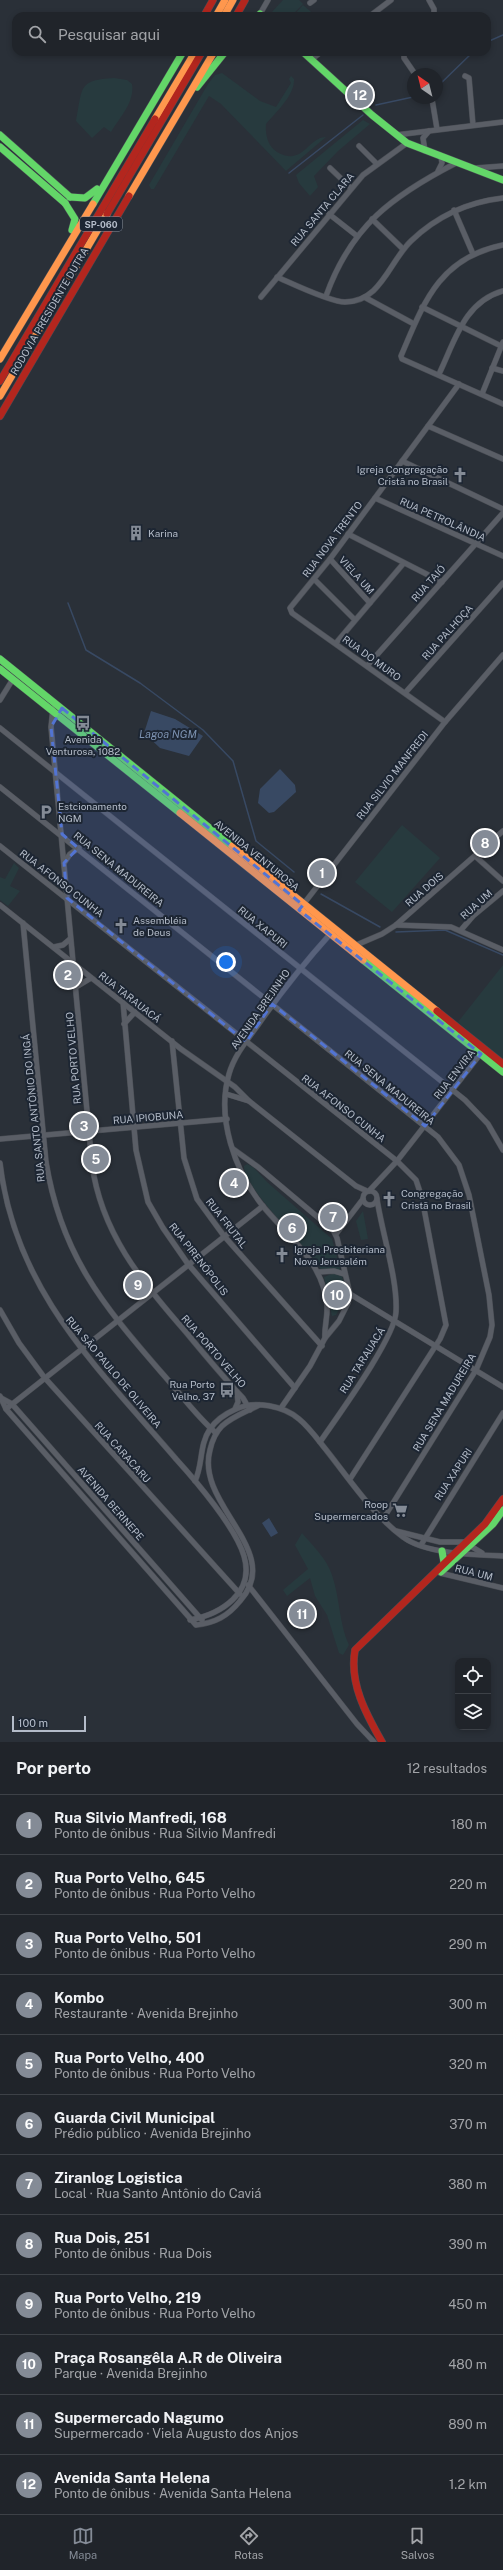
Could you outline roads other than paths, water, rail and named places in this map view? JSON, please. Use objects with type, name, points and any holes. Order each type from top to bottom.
[{"type":"main road","points":[[206,12],[213,0]]},
{"type":"main road","points":[[218,12],[225,0]]},
{"type":"main road","points":[[226,12],[233,0]]},
{"type":"main road","points":[[238,12],[245,0]]},
{"type":"main road","name":"SP-060","points":[[0,359],[180,56]]},
{"type":"main road","name":"RODOVIA PRESIDENTE DUTRA","points":[[0,381],[192,56]]},
{"type":"main road","name":"RODOVIA PRESIDENTE DUTRA","points":[[0,396],[200,56]]},
{"type":"main road","name":"RODOVIA PRESIDENTE DUTRA","points":[[0,416],[212,56]]},
{"type":"main road","points":[[186,98],[209,74],[222,56]]},
{"type":"main road","points":[[307,56],[395,135],[407,143],[503,180]]},
{"type":"main road","points":[[0,135],[70,197],[81,199],[93,195],[113,162],[122,154]]},
{"type":"main road","points":[[0,147],[65,204],[72,213],[75,225],[55,257],[51,273]]},
{"type":"main road","name":"AVENIDA VENTUROSA","points":[[0,659],[57,709],[332,932],[483,1052],[503,1072]]},
{"type":"main road","name":"AVENIDA VENTUROSA","points":[[0,669],[57,709]]},
{"type":"main road","name":"AVENIDA VENTUROSA","points":[[483,1052],[503,1064]]},
{"type":"main road","points":[[379,1742],[356,1684],[352,1660],[360,1644],[423,1586],[440,1573],[491,1517],[503,1500]]},
{"type":"main road","points":[[467,1543],[493,1524],[503,1510]]},
{"type":"main road","points":[[442,1551],[444,1562]]},
{"type":"main road","points":[[423,1586],[444,1562],[456,1554]]},
{"type":"street","points":[[262,12],[268,0]]},
{"type":"street","points":[[376,12],[392,0]]},
{"type":"street","points":[[429,0],[434,12]]},
{"type":"street","points":[[311,60],[316,56]]},
{"type":"street","points":[[404,56],[411,68]]},
{"type":"street","points":[[465,76],[469,78],[473,126]]},
{"type":"street","points":[[433,104],[437,129]]},
{"type":"street","points":[[395,135],[503,122]]},
{"type":"street","points":[[425,151],[423,138],[430,130]]},
{"type":"street","name":"RUA SANTA CLARA","points":[[261,297],[351,188],[377,164],[407,143]]},
{"type":"street","points":[[359,146],[377,164]]},
{"type":"street","points":[[436,173],[441,167],[441,157]]},
{"type":"street","points":[[326,296],[340,262],[357,236],[372,219],[402,193],[456,163]]},
{"type":"street","points":[[474,168],[503,166]]},
{"type":"street","points":[[330,168],[351,188]]},
{"type":"street","points":[[277,277],[344,302],[366,298],[378,287],[403,249],[424,230],[454,210],[502,198]]},
{"type":"street","points":[[454,210],[473,254]]},
{"type":"street","points":[[329,214],[357,236]]},
{"type":"street","points":[[372,219],[403,249]]},
{"type":"street","points":[[503,245],[473,254],[444,274],[422,307],[401,356],[402,359],[439,374],[503,404]]},
{"type":"street","points":[[439,374],[462,326],[476,305],[503,291]]},
{"type":"street","points":[[366,298],[414,324]]},
{"type":"street","points":[[422,307],[502,344],[482,394]]},
{"type":"street","points":[[492,368],[503,371]]},
{"type":"street","name":"RUA NOVA TRENTO","points":[[290,608],[330,559],[459,384]]},
{"type":"street","points":[[428,426],[503,459]]},
{"type":"street","points":[[402,461],[503,509]]},
{"type":"street","name":"RUA PETROLÂNDIA","points":[[375,498],[503,556]]},
{"type":"street","name":"RUA TAIÓ","points":[[367,666],[503,513]]},
{"type":"street","points":[[348,534],[403,564],[442,582]]},
{"type":"street","name":"VIELA UM","points":[[330,559],[370,603]]},
{"type":"street","points":[[336,643],[403,564]]},
{"type":"street","points":[[314,579],[355,620]]},
{"type":"street","name":"RUA PALHOÇA","points":[[405,693],[503,583]]},
{"type":"street","name":"RUA DO MURO","points":[[290,608],[292,613],[445,722]]},
{"type":"street","name":"RUA SILVIO MANFREDI","points":[[301,907],[445,722],[503,655]]},
{"type":"street","points":[[0,700],[13,679]]},
{"type":"street","name":"RUA PORTO VELHO","points":[[57,709],[51,727],[88,1131],[94,1179],[106,1217],[127,1260],[249,1407]]},
{"type":"street","name":"RUA XAPURI","points":[[0,728],[453,1090],[477,1111],[498,1138],[503,1150]]},
{"type":"street","name":"RUA SENA MADUREIRA","points":[[0,787],[62,834],[425,1126],[446,1144],[453,1154],[465,1179],[469,1195],[489,1295],[492,1325],[490,1337],[476,1370],[383,1519]]},
{"type":"street","name":"RUA DOIS","points":[[351,947],[396,925],[503,831]]},
{"type":"street","name":"RUA AFONSO CUNHA","points":[[0,846],[397,1161],[416,1180],[422,1198],[446,1318],[444,1332],[350,1479]]},
{"type":"street","points":[[64,863],[70,854],[79,848]]},
{"type":"street","points":[[475,856],[503,881]]},
{"type":"street","name":"RUA UM","points":[[461,930],[473,916],[503,891]]},
{"type":"street","name":"RUA TARAUACÁ","points":[[0,904],[181,1049],[247,1096],[249,1101]]},
{"type":"street","name":"RUA SANTO ANTÔNIO DO INGÁ","points":[[23,923],[26,942],[43,1135],[50,1187],[63,1231],[81,1269],[116,1320],[216,1433]]},
{"type":"street","points":[[396,925],[442,926],[461,930],[503,950]]},
{"type":"street","points":[[26,942],[32,930]]},
{"type":"street","name":"AVENIDA BREJINHO","points":[[325,1338],[327,1306],[319,1272],[306,1254],[263,1206],[246,1181],[232,1149],[227,1119],[226,1094],[227,1082],[233,1064],[246,1042],[272,1004],[300,968],[332,932]]},
{"type":"street","points":[[54,947],[63,946],[70,939]]},
{"type":"street","points":[[76,987],[91,978]]},
{"type":"street","name":"RUA PIRENÓPOLIS","points":[[123,1002],[133,1128],[139,1170],[148,1202],[163,1228],[188,1264],[295,1388]]},
{"type":"street","points":[[124,1024],[135,1012]]},
{"type":"street","name":"RUA FRUTAL","points":[[172,1041],[184,1158],[191,1185],[205,1211],[224,1236],[322,1346]]},
{"type":"street","points":[[174,1059],[181,1049]]},
{"type":"street","name":"RUA ENVIRA","points":[[364,1200],[368,1191],[377,1184],[397,1161],[483,1052]]},
{"type":"street","name":"RUA TARAUACÁ","points":[[226,1094],[249,1101],[356,1186],[375,1193],[377,1199],[395,1294],[396,1320],[371,1365],[320,1442]]},
{"type":"street","name":"RUA IPIOBUNA","points":[[0,1139],[227,1119]]},
{"type":"street","points":[[232,1149],[305,1205],[336,1234],[344,1274],[350,1294],[340,1322],[325,1338],[322,1346],[281,1408]]},
{"type":"street","name":"RUA SÃO PAULO DE OLIVEIRA","points":[[0,1163],[5,1194],[20,1247],[43,1294],[81,1348],[195,1481],[243,1551],[246,1562],[244,1582]]},
{"type":"street","name":"RUA ENVIRA","points":[[375,1193],[377,1184]]},
{"type":"street","name":"RUA TARAUACÁ","points":[[356,1186],[364,1200]]},
{"type":"street","points":[[372,1205],[377,1199]]},
{"type":"street","points":[[336,1234],[364,1200],[378,1210]]},
{"type":"street","points":[[6,1409],[116,1320],[263,1206]]},
{"type":"street","points":[[319,1272],[334,1271],[344,1274]]},
{"type":"street","points":[[350,1294],[396,1320],[503,1387]]},
{"type":"street","name":"RUA CARACARU","points":[[0,1310],[28,1356],[44,1377],[238,1593],[244,1597]]},
{"type":"street","points":[[235,1409],[238,1402],[237,1391]]},
{"type":"street","name":"AVENIDA BERINEPE","points":[[0,1397],[12,1404],[205,1624],[196,1625],[190,1620],[6,1409],[0,1397]]},
{"type":"street","points":[[195,1481],[203,1445],[210,1428],[235,1409],[259,1405],[281,1408],[300,1419],[383,1519],[407,1540],[456,1554],[503,1556]]},
{"type":"street","points":[[205,1624],[228,1614],[244,1597],[250,1586],[252,1573],[250,1553],[218,1499],[209,1473],[209,1453],[216,1433],[234,1417],[249,1407]]},
{"type":"street","name":"RUA XAPURI","points":[[421,1545],[503,1413]]},
{"type":"street","points":[[396,1531],[440,1542],[467,1543],[483,1554]]},
{"type":"street","name":"RUA UM","points":[[440,1573],[503,1588]]},
{"type":"street","points":[[190,1620],[218,1612],[238,1593],[244,1582],[250,1586],[357,1724],[379,1742]]},
{"type":"water","name":"Lagoa NGM","points":[[151,711],[175,719],[203,736],[189,756],[160,748],[144,733]]},
{"type":"water","points":[[280,769],[295,785],[296,792],[274,812],[269,813],[258,803],[260,789]]},
{"type":"water","points":[[269,1518],[278,1533],[271,1537],[262,1523]]},
{"type":"waterway","points":[[491,40],[503,35]]},
{"type":"waterway","points":[[443,81],[469,56]]},
{"type":"waterway","points":[[376,105],[407,98]]},
{"type":"waterway","points":[[289,173],[363,115]]},
{"type":"waterway","points":[[68,603],[86,650],[140,683],[203,730],[233,761],[256,841],[294,872]]},
{"type":"waterway","points":[[321,894],[380,927]]},
{"type":"waterway","points":[[396,932],[445,930],[503,955]]},
{"type":"place","name":"Avenida Santa Helena","points":[[360,95]]},
{"type":"place","name":"Igreja Congregação Cristã no Brasil","points":[[460,475]]},
{"type":"place","name":"Karina","points":[[136,533]]},
{"type":"place","name":"Avenida Venturosa, 1082","points":[[83,723]]},
{"type":"place","name":"Estcionamento NGM","points":[[46,812]]},
{"type":"place","name":"Rua Dois, 251","points":[[485,843]]},
{"type":"place","name":"Rua Silvio Manfredi, 168","points":[[322,873]]},
{"type":"place","name":"Assembléia de Deus","points":[[121,926]]},
{"type":"place","name":"Rua Porto Velho, 645","points":[[68,975]]},
{"type":"place","name":"Rua Porto Velho, 501","points":[[84,1126]]},
{"type":"place","name":"Rua Porto Velho, 400","points":[[96,1159]]},
{"type":"place","name":"Kombo","points":[[234,1183]]},
{"type":"place","name":"Congregação Cristã no Brasil","points":[[389,1199]]},
{"type":"place","name":"Ziranlog Logistica","points":[[333,1217]]},
{"type":"place","name":"Guarda Civil Municipal","points":[[292,1228]]},
{"type":"place","name":"Igreja Presbiteriana Nova Jerusalém","points":[[282,1255]]},
{"type":"place","name":"Rua Porto Velho, 219","points":[[138,1285]]},
{"type":"place","name":"Praça Rosangêla A.R de Oliveira","points":[[337,1295]]},
{"type":"place","name":"Rua Porto Velho, 37","points":[[227,1390]]},
{"type":"place","name":"Roop Supermercados","points":[[400,1510]]},
{"type":"place","name":"Supermercado Nagumo","points":[[302,1614]]}]
